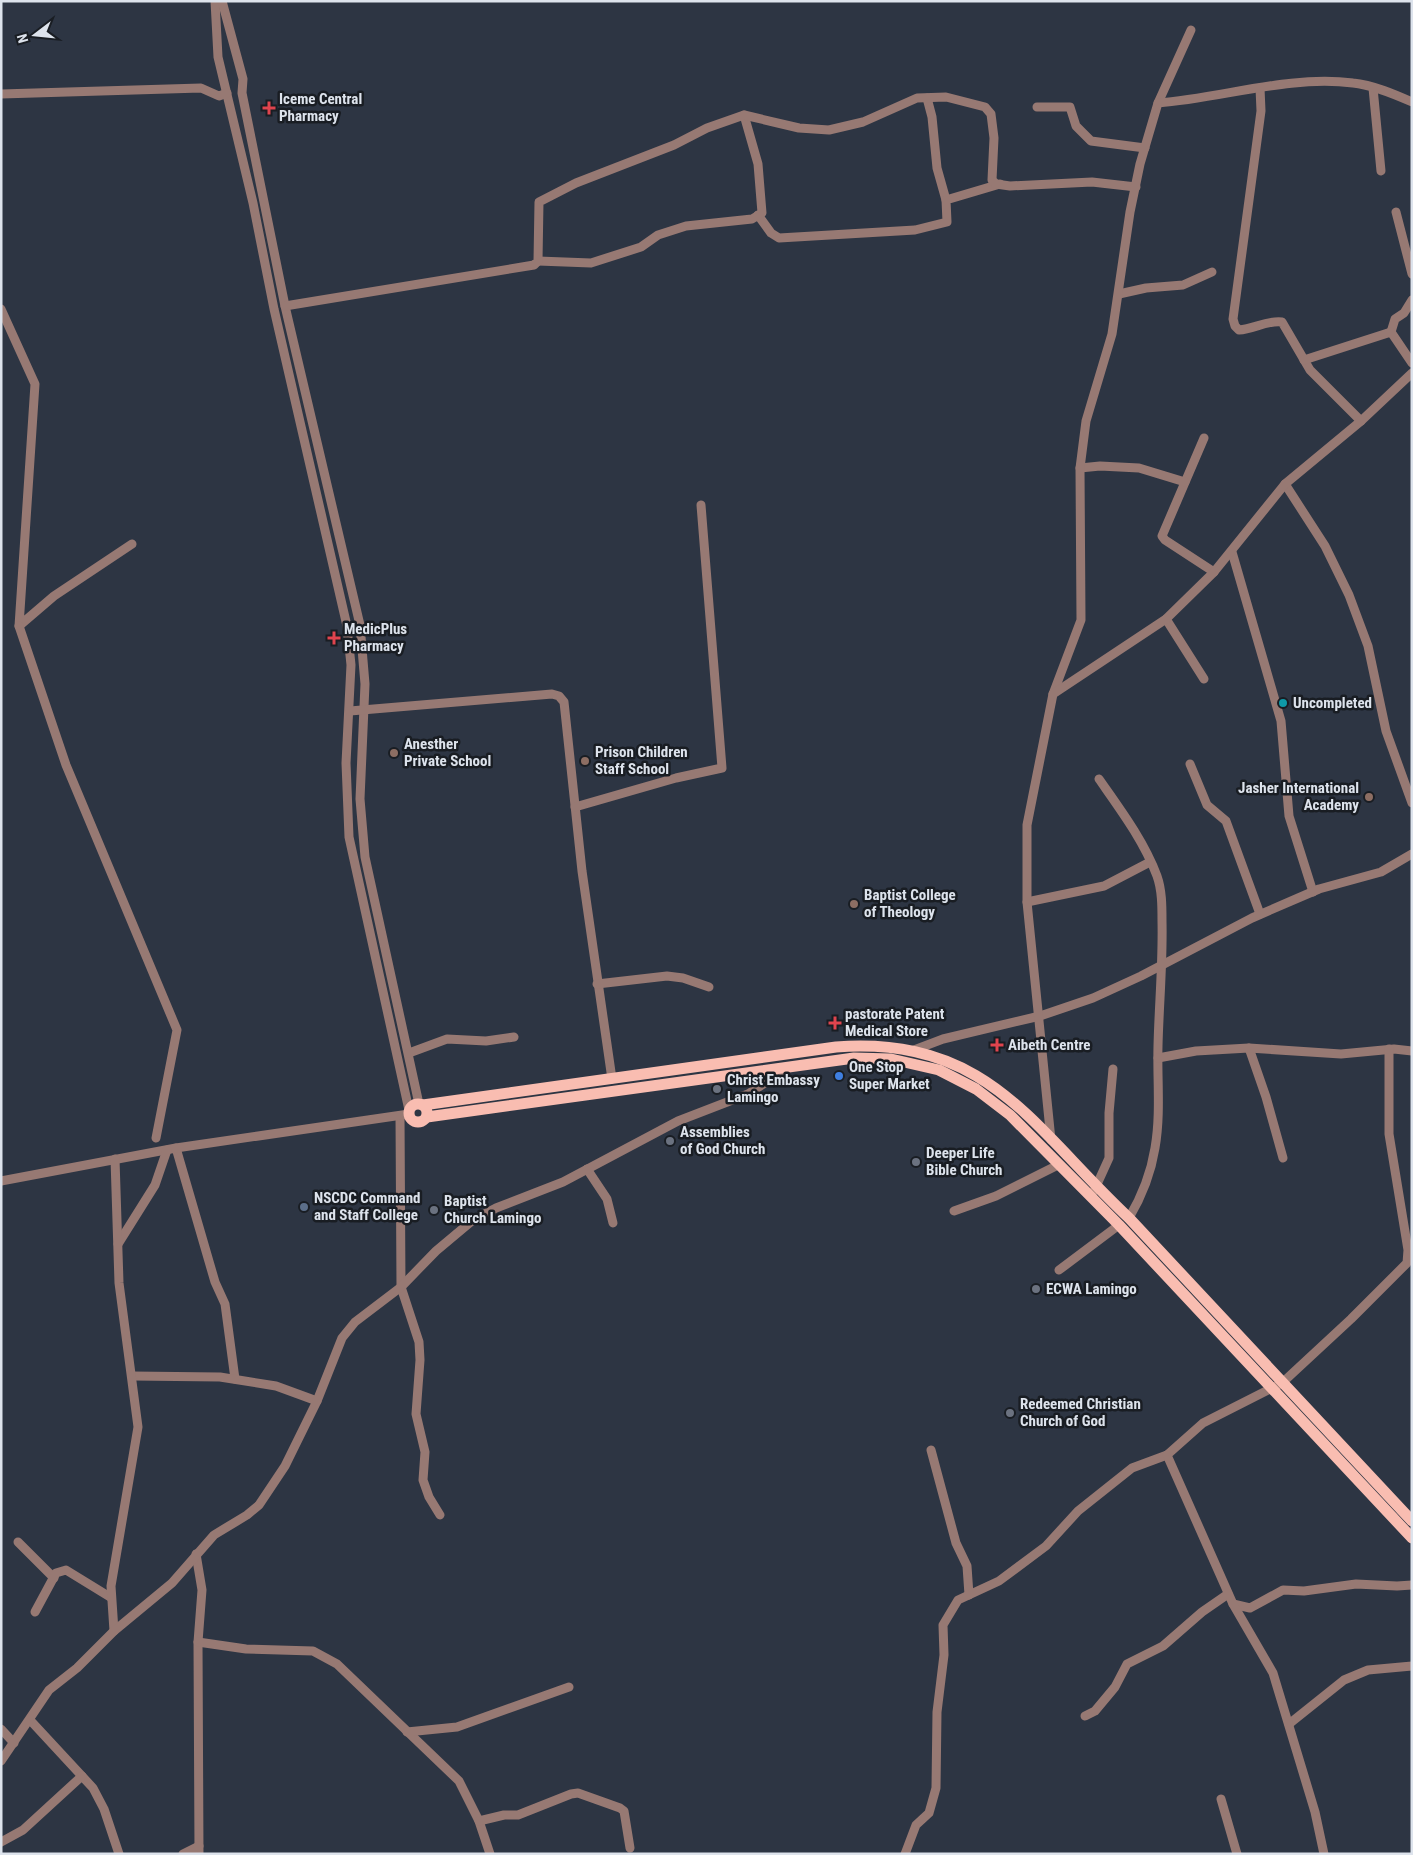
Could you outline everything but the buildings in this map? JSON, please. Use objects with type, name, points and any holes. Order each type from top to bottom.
[{"type":"main road","points":[[414,1111],[612,1078],[836,1047],[887,1046],[914,1050],[961,1066],[979,1075],[1008,1097],[1051,1140],[1094,1192],[1282,1383],[1412,1521]]},
{"type":"main road","points":[[414,1111],[788,1068],[835,1060],[891,1059],[939,1070],[976,1089],[1026,1129],[1058,1165],[1094,1192]]},
{"type":"main road","points":[[1124,1221],[1270,1388],[1412,1538]]},
{"type":"street","points":[[216,1],[218,57],[228,94],[347,626],[352,665],[346,764],[349,837],[414,1111]]},
{"type":"street","points":[[222,1],[243,79],[242,93],[286,306],[360,625],[366,684],[360,799],[365,857],[409,1054],[414,1111],[401,1287],[419,1342],[420,1360],[416,1414],[425,1452],[423,1480],[429,1497],[440,1515]]},
{"type":"street","points":[[1051,1140],[1027,902],[1027,825],[1053,694],[1081,620],[1080,468],[1086,421],[1112,334],[1136,187],[1145,148],[1158,104],[1191,30]]},
{"type":"street","points":[[218,57],[235,54]]},
{"type":"street","points":[[1158,104],[1190,101],[1314,80],[1355,83],[1412,102]]},
{"type":"street","points":[[1,94],[201,88],[219,96],[242,93]]},
{"type":"street","points":[[1260,88],[1261,111],[1233,319],[1235,326],[1239,330],[1274,321],[1282,322],[1287,327],[1304,360],[1317,379],[1361,421]]},
{"type":"street","points":[[1373,88],[1380,171]]},
{"type":"street","points":[[286,306],[493,270],[534,266],[538,261],[539,202],[564,192],[576,183],[674,145],[707,128],[744,115],[799,128],[829,130],[863,122],[917,98],[946,97],[985,106],[991,114],[994,138],[992,180],[996,184],[1010,186],[1092,182],[1136,187]]},
{"type":"street","points":[[758,215],[771,233],[779,238],[915,230],[947,222],[946,200],[937,168],[932,118],[927,98]]},
{"type":"street","points":[[1037,107],[1070,107],[1076,126],[1090,140],[1145,148]]},
{"type":"street","points":[[538,261],[591,263],[641,247],[658,235],[686,226],[752,219],[762,214],[758,164],[744,115]]},
{"type":"street","points":[[946,200],[1000,184]]},
{"type":"street","points":[[1396,212],[1412,274]]},
{"type":"street","points":[[1119,294],[1146,288],[1183,286],[1212,272]]},
{"type":"street","points":[[1391,332],[1395,319],[1404,313],[1412,300]]},
{"type":"street","points":[[1,309],[35,384],[19,626],[66,765],[177,1030],[156,1138]]},
{"type":"street","points":[[1304,360],[1391,332]]},
{"type":"street","points":[[1391,332],[1412,363]]},
{"type":"street","points":[[1053,694],[1166,619],[1232,552],[1285,484],[1410,378]]},
{"type":"street","points":[[1204,438],[1162,536],[1165,540],[1214,572]]},
{"type":"street","points":[[1080,468],[1100,466],[1140,468],[1185,482]]},
{"type":"street","points":[[1285,484],[1325,546],[1349,595],[1368,646],[1386,731],[1412,803]]},
{"type":"street","points":[[575,807],[676,778],[722,768],[701,505]]},
{"type":"street","points":[[19,626],[54,596],[132,544]]},
{"type":"street","points":[[1232,552],[1281,721],[1289,816],[1313,892]]},
{"type":"street","points":[[1166,619],[1204,679]]},
{"type":"street","points":[[350,711],[552,694],[559,696],[564,702],[597,984],[612,1078]]},
{"type":"street","points":[[1190,764],[1207,805],[1226,821],[1260,914]]},
{"type":"street","points":[[1059,1270],[1124,1221],[1142,1196],[1155,1147],[1163,964],[1162,898],[1158,877],[1124,814],[1099,779]]},
{"type":"street","points":[[914,1050],[943,1039],[1040,1016],[1093,998],[1260,914],[1313,892],[1381,872],[1412,854]]},
{"type":"street","points":[[1027,902],[1104,886],[1150,862]]},
{"type":"street","points":[[597,984],[667,976],[683,978],[709,987]]},
{"type":"street","points":[[409,1054],[447,1039],[486,1041],[514,1037]]},
{"type":"street","points":[[1158,1058],[1196,1051],[1249,1048],[1340,1054],[1388,1049],[1412,1051]]},
{"type":"street","points":[[1249,1048],[1266,1097],[1283,1158]]},
{"type":"street","points":[[906,1854],[916,1825],[929,1813],[936,1788],[937,1712],[944,1655],[943,1625],[958,1600],[999,1581],[1046,1546],[1078,1512],[1132,1468],[1167,1455],[1203,1423],[1282,1383],[1409,1263],[1389,1134],[1388,1049]]},
{"type":"street","points":[[1,1761],[30,1720],[38,1703],[49,1690],[77,1668],[114,1631],[172,1583],[196,1554],[222,1529],[247,1516],[268,1493],[285,1466],[317,1401],[348,1328],[401,1287],[436,1251],[473,1220],[496,1208],[564,1182],[678,1121],[748,1094],[788,1068]]},
{"type":"street","points":[[1094,1192],[1109,1158],[1109,1114],[1113,1070]]},
{"type":"street","points":[[1,1181],[171,1149],[414,1111]]},
{"type":"street","points":[[118,1244],[155,1185],[171,1149]]},
{"type":"street","points":[[171,1149],[215,1282],[225,1304],[235,1379]]},
{"type":"street","points":[[114,1631],[110,1597],[138,1427],[121,1307],[115,1159]]},
{"type":"street","points":[[954,1211],[996,1196],[1058,1165]]},
{"type":"street","points":[[588,1169],[607,1199],[613,1223]]},
{"type":"street","points":[[132,1376],[220,1376],[276,1386],[317,1401]]},
{"type":"street","points":[[931,1450],[956,1543],[967,1566],[968,1595]]},
{"type":"street","points":[[1167,1455],[1232,1604],[1273,1673],[1315,1812],[1324,1854]]},
{"type":"street","points":[[18,1542],[54,1578]]},
{"type":"street","points":[[183,1854],[199,1850],[198,1642],[202,1584],[196,1554]]},
{"type":"street","points":[[35,1612],[56,1573],[66,1570],[110,1597]]},
{"type":"street","points":[[1232,1604],[1250,1608],[1283,1590],[1311,1590],[1356,1584],[1412,1585]]},
{"type":"street","points":[[1085,1716],[1095,1711],[1115,1687],[1128,1664],[1163,1646],[1202,1612],[1228,1594]]},
{"type":"street","points":[[198,1642],[246,1650],[304,1650],[327,1657],[337,1664],[459,1781],[480,1821],[490,1854]]},
{"type":"street","points":[[1289,1724],[1344,1680],[1368,1670],[1412,1666]]},
{"type":"street","points":[[407,1732],[457,1728],[569,1687]]},
{"type":"street","points":[[30,1720],[82,1776],[101,1800],[119,1854]]},
{"type":"street","points":[[1,1729],[14,1743]]},
{"type":"street","points":[[1,1842],[23,1830],[82,1776]]},
{"type":"street","points":[[480,1821],[504,1815],[518,1815],[578,1793],[624,1811],[630,1848]]},
{"type":"street","points":[[1221,1799],[1237,1854]]},
{"type":"place","name":"Iceme Central Pharmacy","points":[[269,108]]},
{"type":"place","name":"MedicPlus Pharmacy","points":[[334,638]]},
{"type":"place","name":"Uncompleted","points":[[1283,703]]},
{"type":"place","name":"Anesther Private School","points":[[394,753]]},
{"type":"place","name":"Prison Children Staff School","points":[[585,761]]},
{"type":"place","name":"Jasher International Academy","points":[[1369,797]]},
{"type":"place","name":"Baptist College of Theology","points":[[854,904]]},
{"type":"place","name":"pastorate Patent Medical Store","points":[[835,1023]]},
{"type":"place","name":"Aibeth Centre","points":[[997,1045]]},
{"type":"place","name":"One Stop Super Market","points":[[839,1076]]},
{"type":"place","name":"Christ Embassy Lamingo","points":[[717,1089]]},
{"type":"place","name":"Assemblies of God Church","points":[[670,1141]]},
{"type":"place","name":"Deeper Life Bible Church","points":[[916,1162]]},
{"type":"place","name":"NSCDC Command and Staff College","points":[[304,1207]]},
{"type":"place","name":"Baptist Church Lamingo","points":[[434,1210]]},
{"type":"place","name":"ECWA Lamingo","points":[[1036,1289]]},
{"type":"place","name":"Redeemed Christian Church of God","points":[[1010,1413]]}]
